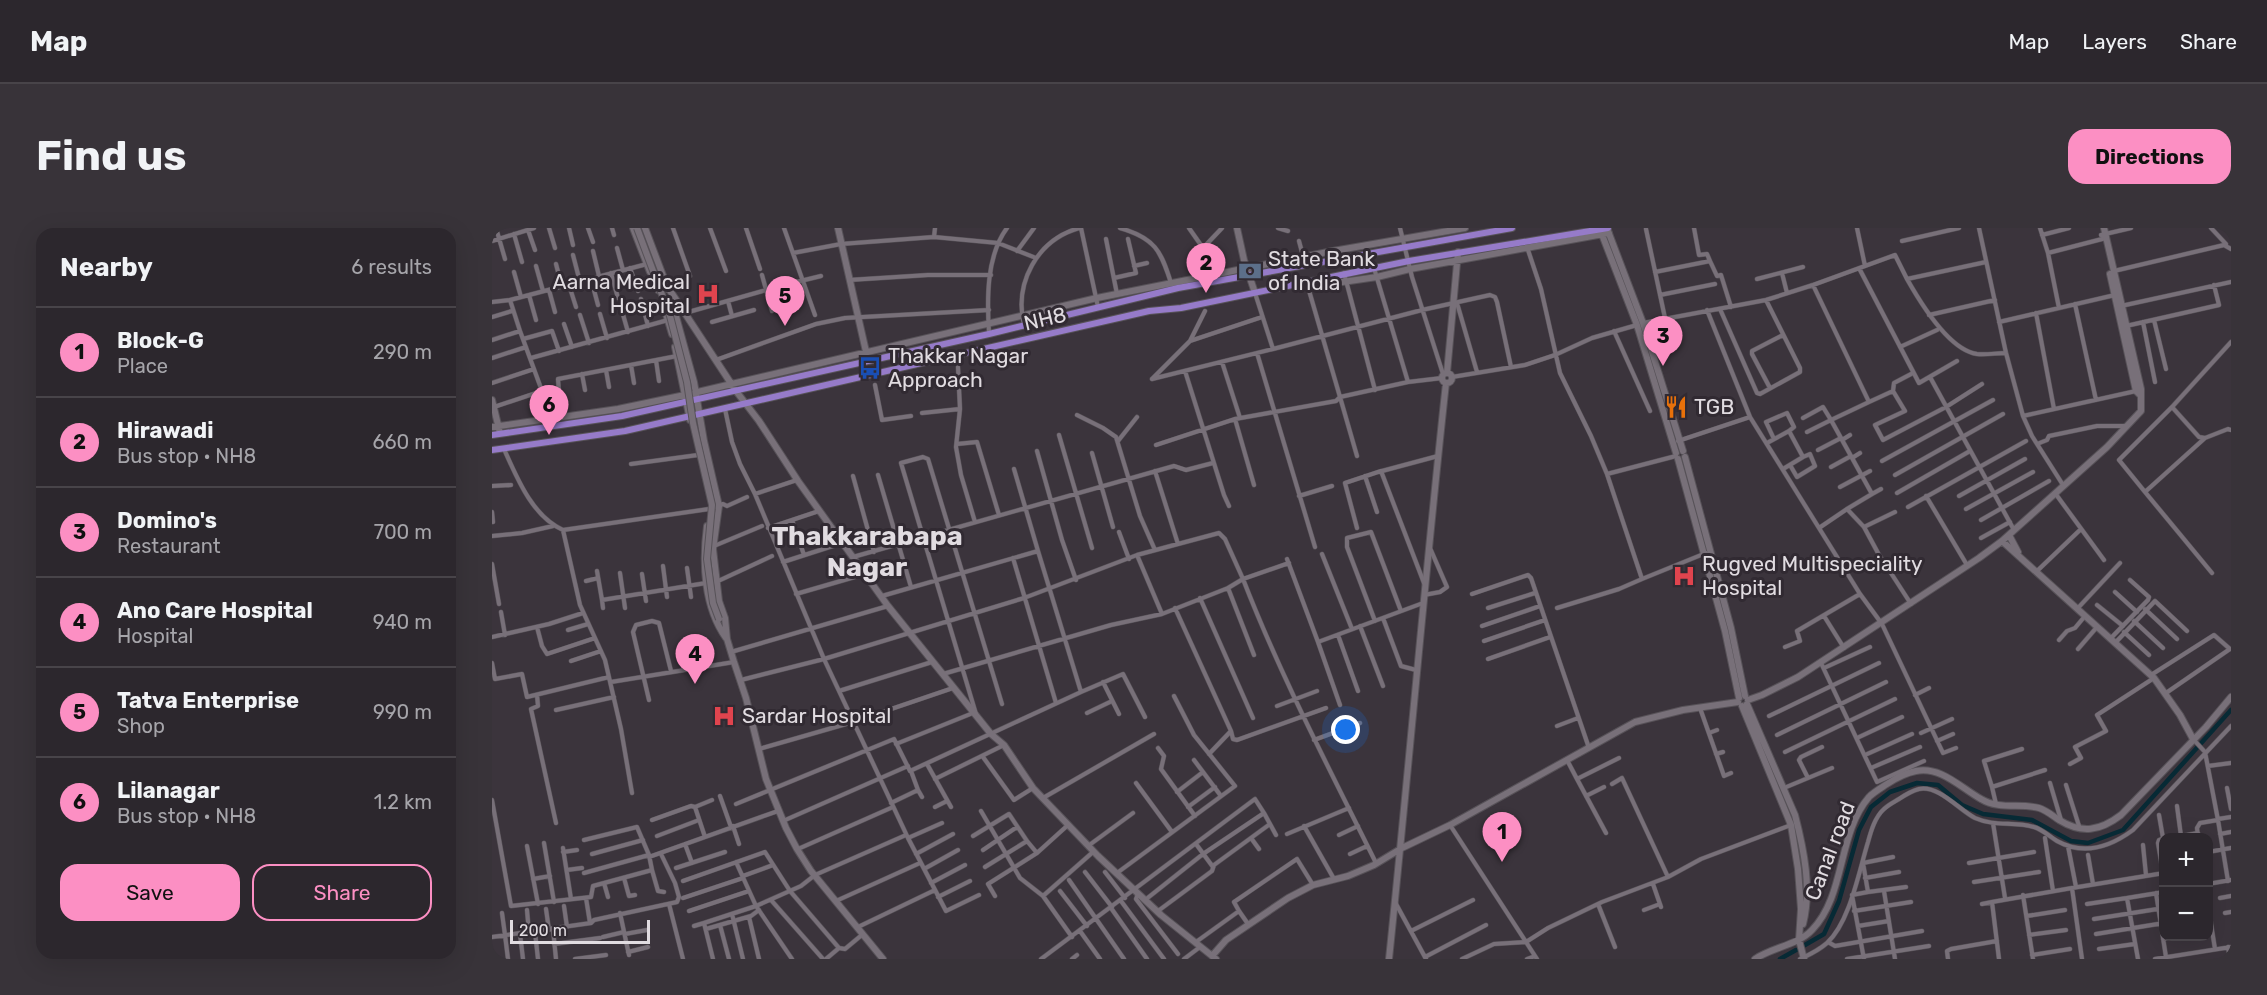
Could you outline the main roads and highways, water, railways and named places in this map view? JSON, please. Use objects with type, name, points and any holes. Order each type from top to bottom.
[{"type":"main road","name":"NH8","points":[[492,435],[622,416],[697,396],[736,391],[867,357],[1024,326],[1099,308],[1172,286],[1512,228]]},
{"type":"main road","name":"NH8","points":[[492,450],[625,431],[1149,312],[1308,284],[1344,273],[1458,252],[1526,244],[1605,230]]},
{"type":"waterway","points":[[1805,945],[1824,934],[1839,901],[1859,830],[1871,807],[1890,792],[1917,783],[1938,785],[1962,805],[1983,814],[2032,820],[2071,841],[2088,843],[2123,830],[2231,710]]},
{"type":"waterway","points":[[1780,959],[1796,950]]},
{"type":"place","name":"State Bank of India","points":[[1250,271]]},
{"type":"place","name":"Hirawadi","points":[[1206,293]]},
{"type":"place","name":"Aarna Medical Hospital","points":[[708,294]]},
{"type":"place","name":"Tatva Enterprise","points":[[785,326]]},
{"type":"place","name":"Domino's","points":[[1663,366]]},
{"type":"place","name":"Thakkar Nagar Approach","points":[[870,368]]},
{"type":"place","name":"TGB","points":[[1676,407]]},
{"type":"place","name":"Lilanagar","points":[[549,435]]},
{"type":"place","name":"Rugved Multispeciality Hospital","points":[[1684,576]]},
{"type":"place","name":"Ano Care Hospital","points":[[695,684]]},
{"type":"place","name":"Sardar Hospital","points":[[724,716]]},
{"type":"place","name":"Block-G","points":[[1502,862]]},
{"type":"district","name":"Thakkarabapa Nagar","points":[[867,552]]}]
